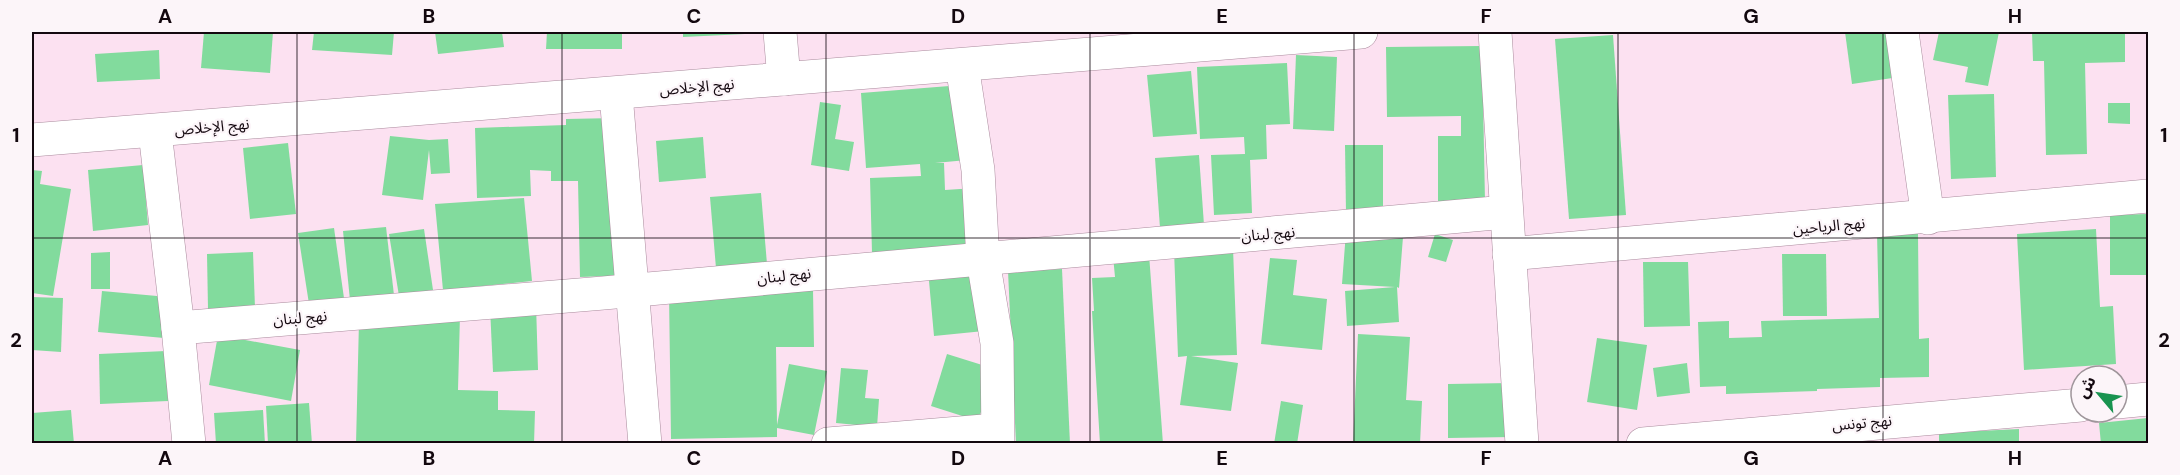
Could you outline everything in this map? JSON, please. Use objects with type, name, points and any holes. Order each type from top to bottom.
[{"type":"street","points":[[780,32],[784,79]]},
{"type":"street","name":"نهج الإخلاص","points":[[32,140],[155,132],[1361,32]]},
{"type":"street","points":[[1495,32],[1522,444]]},
{"type":"street","points":[[1902,32],[1928,218]]},
{"type":"street","points":[[828,444],[997,437],[997,343],[983,260],[978,170],[962,65]]},
{"type":"street","points":[[616,94],[645,444]]},
{"type":"street","points":[[155,132],[189,444]]},
{"type":"street","name":"نهج الرياحين","points":[[1509,254],[1928,218],[2148,196]]},
{"type":"street","name":"نهج لبنان","points":[[178,328],[633,291],[827,271],[983,260],[1506,212]]},
{"type":"street","points":[[2129,401],[2148,399]]},
{"type":"street","name":"نهج تونس","points":[[1643,444],[1736,439],[2069,406]]},
{"type":"building","points":[[204,32],[273,32],[270,73],[201,68]]},
{"type":"building","points":[[314,32],[394,32],[392,55],[312,50]]},
{"type":"building","points":[[435,32],[502,32],[504,47],[438,54]]},
{"type":"building","points":[[547,32],[622,32],[622,49],[546,49]]},
{"type":"building","points":[[683,32],[744,32],[745,34],[683,37]]},
{"type":"building","points":[[1845,32],[1900,32],[1906,76],[1852,84]]},
{"type":"building","points":[[1939,32],[1999,32],[1988,86],[1965,82],[1968,67],[1933,60]]},
{"type":"building","points":[[2032,32],[2125,32],[2125,62],[2085,63],[2087,154],[2046,155],[2044,61],[2033,61]]},
{"type":"building","points":[[1613,35],[1626,215],[1569,219],[1555,39]]},
{"type":"building","points":[[1482,46],[1485,202],[1438,202],[1438,136],[1461,136],[1461,116],[1387,117],[1386,47]]},
{"type":"building","points":[[159,50],[160,79],[97,82],[95,54]]},
{"type":"building","points":[[1296,55],[1337,57],[1334,131],[1293,129]]},
{"type":"building","points":[[1287,63],[1290,124],[1266,125],[1267,159],[1250,160],[1252,213],[1214,215],[1211,155],[1245,154],[1244,137],[1200,139],[1197,67]]},
{"type":"building","points":[[1191,71],[1197,134],[1153,137],[1147,75]]},
{"type":"building","points":[[962,85],[967,160],[935,163],[944,163],[945,190],[975,188],[977,249],[872,253],[870,178],[921,176],[920,164],[866,168],[861,93]]},
{"type":"building","points":[[1994,94],[1996,177],[1951,179],[1948,95]]},
{"type":"building","points":[[820,102],[841,105],[835,139],[854,142],[849,171],[811,165]]},
{"type":"building","points":[[2108,103],[2130,103],[2130,124],[2108,123]]},
{"type":"building","points":[[616,118],[635,275],[580,277],[578,181],[551,181],[551,171],[530,170],[531,196],[477,198],[475,128],[566,125],[566,119]]},
{"type":"building","points":[[390,136],[429,140],[448,139],[450,173],[431,174],[429,150],[423,200],[382,195]]},
{"type":"building","points":[[703,137],[706,178],[659,182],[656,141]]},
{"type":"building","points":[[288,143],[296,214],[250,219],[243,148]]},
{"type":"building","points":[[1345,145],[1383,145],[1383,212],[1346,213]]},
{"type":"building","points":[[1199,155],[1204,225],[1160,228],[1155,158]]},
{"type":"building","points":[[143,165],[148,225],[93,231],[88,170]]},
{"type":"building","points":[[32,170],[42,171],[40,184],[71,189],[53,296],[32,293]]},
{"type":"building","points":[[761,193],[767,264],[716,268],[710,197]]},
{"type":"building","points":[[524,198],[532,281],[443,290],[435,204]]},
{"type":"building","points":[[2148,214],[2148,275],[2110,275],[2110,215]]},
{"type":"building","points":[[386,227],[394,295],[350,300],[343,231]]},
{"type":"building","points":[[334,228],[344,298],[309,304],[298,233]]},
{"type":"building","points":[[424,229],[433,290],[399,296],[389,234]]},
{"type":"building","points":[[2096,229],[2100,307],[2113,306],[2116,364],[2069,364],[2069,367],[2024,370],[2017,234]]},
{"type":"building","points":[[1346,232],[1403,237],[1399,288],[1397,287],[1399,322],[1347,326],[1345,291],[1395,287],[1342,284]]},
{"type":"building","points":[[1877,233],[1918,233],[1919,339],[1929,338],[1929,377],[1880,378],[1880,387],[1817,389],[1817,391],[1726,394],[1726,386],[1700,387],[1698,322],[1729,321],[1729,338],[1762,337],[1761,321],[1879,318]]},
{"type":"building","points":[[1435,234],[1453,240],[1446,262],[1428,257]]},
{"type":"building","points":[[1233,248],[1237,355],[1191,356],[1238,363],[1231,411],[1180,405],[1187,356],[1178,357],[1174,250]]},
{"type":"building","points":[[110,252],[110,289],[91,289],[91,253]]},
{"type":"building","points":[[253,252],[255,308],[208,309],[207,254]]},
{"type":"building","points":[[1149,254],[1163,444],[1100,444],[1092,278],[1115,277],[1113,256]]},
{"type":"building","points":[[1782,254],[1826,254],[1827,316],[1783,316]]},
{"type":"building","points":[[1270,258],[1297,260],[1293,295],[1327,299],[1322,350],[1261,344]]},
{"type":"building","points":[[1643,262],[1688,262],[1690,326],[1644,327]]},
{"type":"building","points":[[978,265],[984,331],[934,336],[928,270]]},
{"type":"building","points":[[1062,269],[1070,444],[1016,444],[1008,271]]},
{"type":"building","points":[[813,290],[814,347],[776,347],[777,425],[789,364],[827,371],[814,435],[777,428],[777,437],[671,439],[669,293]]},
{"type":"building","points":[[102,291],[168,297],[164,338],[98,332]]},
{"type":"building","points":[[32,297],[63,298],[61,352],[32,350]]},
{"type":"building","points":[[536,304],[538,370],[493,372],[490,307]]},
{"type":"building","points":[[460,315],[458,390],[498,391],[498,410],[535,411],[534,444],[356,444],[359,321]]},
{"type":"building","points":[[1358,334],[1410,337],[1406,400],[1422,401],[1420,444],[1353,444]]},
{"type":"building","points":[[218,335],[300,350],[291,401],[209,385]]},
{"type":"building","points":[[1597,338],[1647,345],[1637,410],[1587,402]]},
{"type":"building","points":[[166,351],[168,401],[100,404],[99,354]]},
{"type":"building","points":[[947,354],[995,369],[978,421],[931,406]]},
{"type":"building","points":[[1687,363],[1690,393],[1657,397],[1653,368]]},
{"type":"building","points":[[841,368],[868,370],[865,398],[879,399],[877,427],[836,423]]},
{"type":"building","points":[[1511,383],[1512,437],[1448,438],[1448,384]]},
{"type":"building","points":[[1281,401],[1303,405],[1297,444],[1274,444]]},
{"type":"building","points":[[309,403],[312,444],[268,444],[266,406]]},
{"type":"building","points":[[71,410],[74,444],[32,444],[32,413]]},
{"type":"building","points":[[263,410],[265,444],[216,444],[214,413]]},
{"type":"building","points":[[2148,418],[2148,444],[2101,444],[2099,424],[2129,424],[2129,420]]},
{"type":"building","points":[[2019,429],[2019,444],[1939,444],[1939,433]]}]
